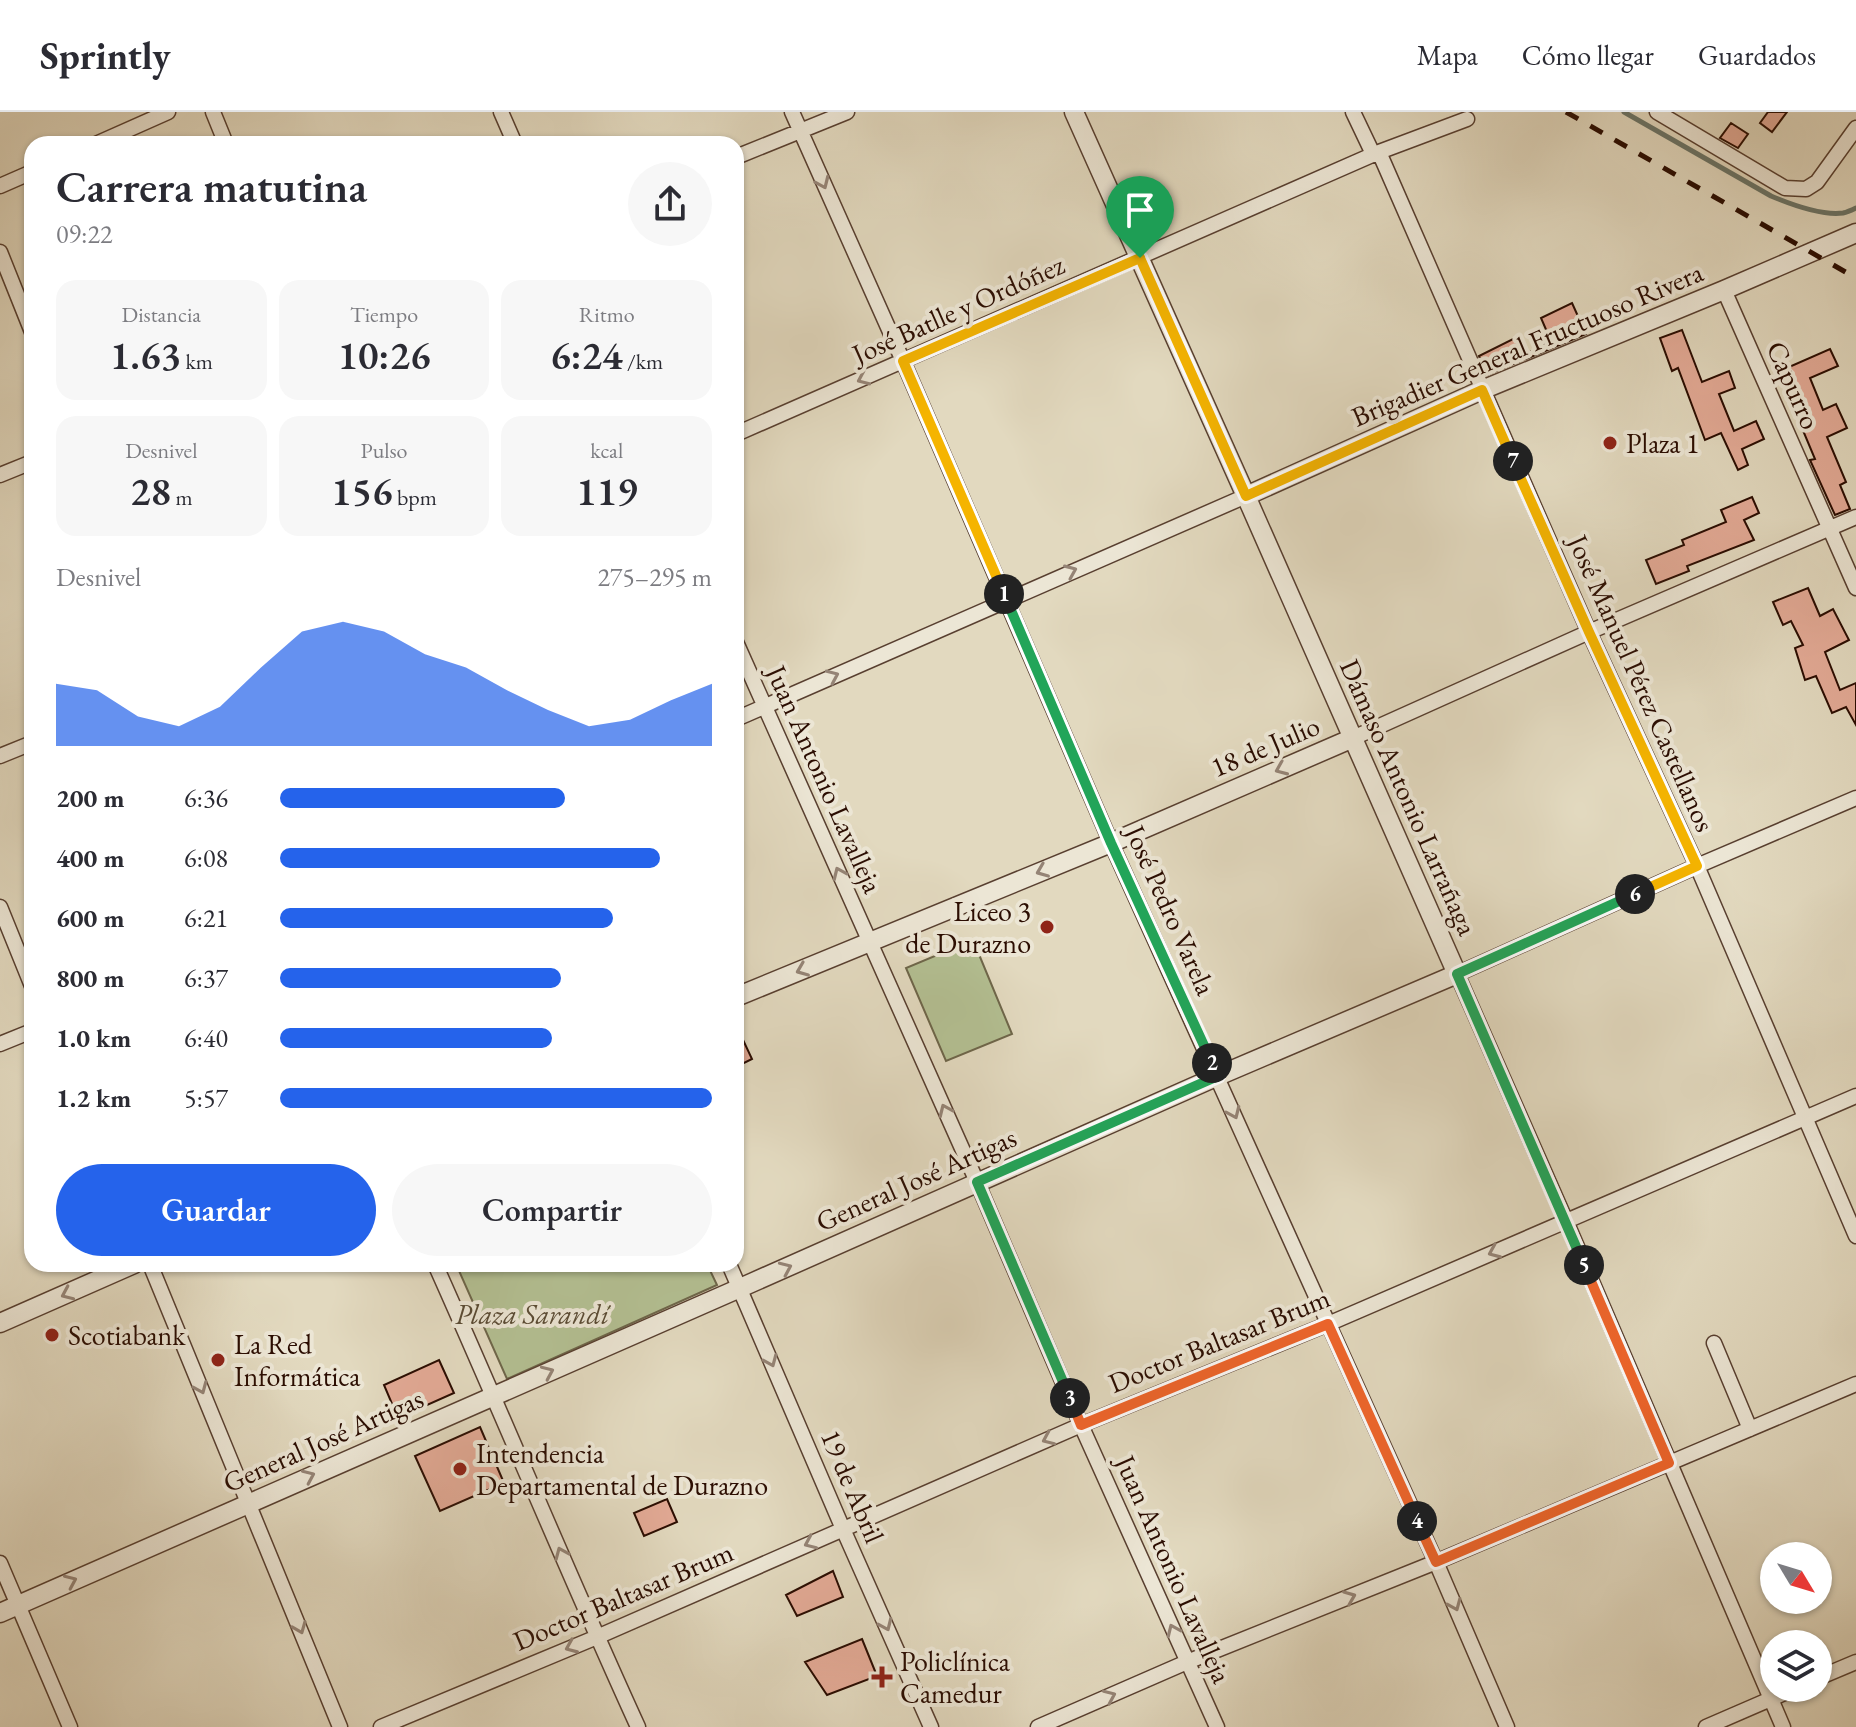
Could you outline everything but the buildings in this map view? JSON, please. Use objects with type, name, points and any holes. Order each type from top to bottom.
[{"type":"street","points":[[114,136],[168,112]]},
{"type":"street","points":[[213,112],[223,136]]},
{"type":"street","points":[[501,112],[512,136]]},
{"type":"street","name":"José Pedro Varela","points":[[792,112],[1111,843],[1436,1562],[1507,1727]]},
{"type":"street","points":[[744,154],[847,112]]},
{"type":"street","name":"Dámaso Antonio Larrañaga","points":[[1074,112],[1566,1221],[1760,1674]]},
{"type":"street","name":"José Manuel Pérez Castellanos","points":[[1353,112],[1376,153],[1589,632],[1697,866],[1856,1236]]},
{"type":"street","points":[[1657,112],[1785,188],[1806,189],[1817,182],[1856,128]]},
{"type":"street","name":"José Batlle y Ordóñez","points":[[744,431],[1376,153],[1467,119]]},
{"type":"street","points":[[0,186],[24,176]]},
{"type":"street","name":"Brigadier General Fructuoso Rivera","points":[[744,715],[1482,390],[1856,233]]},
{"type":"street","points":[[0,252],[24,312]]},
{"type":"street","name":"Capurro","points":[[1724,290],[1856,588]]},
{"type":"street","points":[[0,475],[24,465]]},
{"type":"street","name":"18 de Julio","points":[[744,994],[1111,843],[1856,517]]},
{"type":"street","name":"Juan Antonio Lavalleja","points":[[744,660],[1217,1727]]},
{"type":"street","points":[[0,756],[24,746]]},
{"type":"street","name":"General José Artigas","points":[[0,1613],[1856,798]]},
{"type":"street","points":[[0,907],[24,966]]},
{"type":"street","points":[[0,1044],[24,1034]]},
{"type":"street","name":"Doctor Baltasar Brum","points":[[381,1727],[1856,1096]]},
{"type":"street","points":[[0,1323],[116,1272]]},
{"type":"street","points":[[153,1272],[340,1727]]},
{"type":"street","points":[[439,1272],[638,1727]]},
{"type":"street","name":"19 de Abril","points":[[733,1272],[931,1727]]},
{"type":"street","points":[[1714,1343],[1750,1429]]},
{"type":"street","points":[[1038,1727],[1856,1384]]},
{"type":"street","points":[[0,1563],[70,1727]]},
{"type":"street","points":[[1832,1672],[1856,1662]]},
{"type":"street","points":[[1706,1727],[1764,1702]]},
{"type":"street","name":"Dámaso Antonio Larrañaga","points":[[1772,1702],[1783,1727]]},
{"type":"green space","points":[[973,940],[1012,1034],[946,1061],[906,968]]},
{"type":"green space","name":"Plaza Sarandí","points":[[460,1272],[711,1272],[717,1285],[507,1379]]},
{"type":"waterway","points":[[1624,112],[1771,196],[1825,213],[1843,213],[1856,208]]},
{"type":"railway","points":[[1566,112],[1856,278]]},
{"type":"place","name":"Plaza 1","points":[[1610,443]]},
{"type":"place","name":"Liceo 3 de Durazno","points":[[1047,927]]},
{"type":"place","name":"Scotiabank","points":[[52,1335]]},
{"type":"place","name":"La Red Informática","points":[[218,1360]]},
{"type":"place","name":"Intendencia Departamental de Durazno","points":[[460,1469]]},
{"type":"place","name":"Policlínica Camedur","points":[[882,1677]]},
{"type":"route","points":[[1140,258],[1246,496],[1482,390],[1697,866],[1457,974],[1669,1463],[1436,1562],[1328,1324],[1081,1425],[977,1182],[1218,1076],[1111,843],[903,361],[1140,258]]}]
